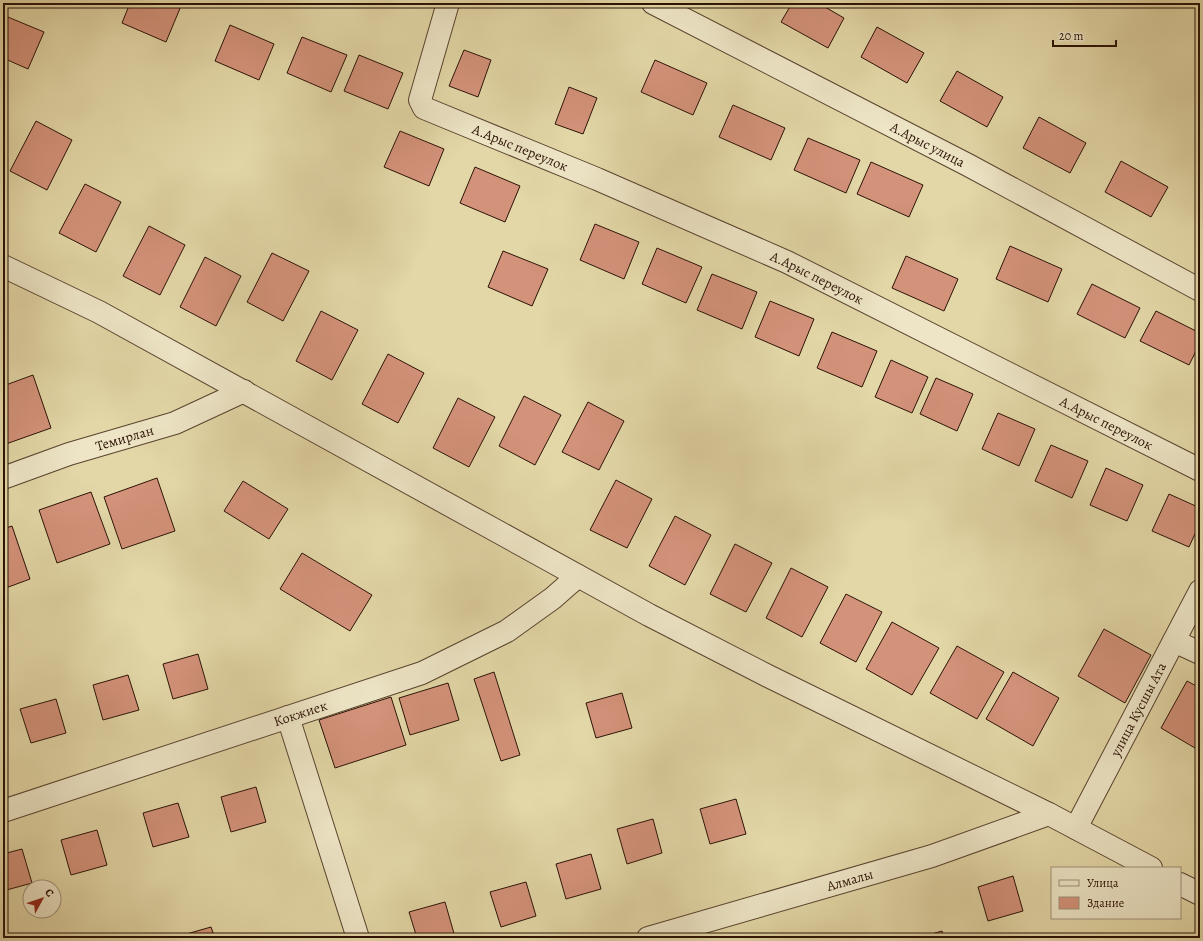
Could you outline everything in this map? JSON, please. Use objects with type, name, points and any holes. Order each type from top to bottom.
[{"type":"street","name":"А.Арыс переулок","points":[[448,3],[420,100],[424,108],[597,179],[787,262],[1200,470]]},
{"type":"street","name":"А.Арыс улица","points":[[653,3],[968,165],[1200,290]]},
{"type":"street","points":[[3,266],[99,312],[649,615],[768,676],[1049,814],[1149,867]]},
{"type":"street","name":"Темирлан","points":[[3,478],[69,454],[175,422],[244,392]]},
{"type":"street","name":"Кокжиек","points":[[3,811],[429,670],[507,631],[553,598],[578,576]]},
{"type":"street","name":"улица Кусшы Ата","points":[[1076,828],[1200,591]]},
{"type":"street","points":[[1174,641],[1200,654]]},
{"type":"street","points":[[288,717],[358,938]]},
{"type":"street","name":"Алмалы","points":[[648,938],[932,856],[1049,814]]},
{"type":"street","points":[[1181,884],[1200,894]]},
{"type":"building","points":[[130,3],[174,3],[181,6],[166,42],[122,23]]},
{"type":"building","points":[[792,3],[818,3],[844,18],[828,48],[781,22]]},
{"type":"building","points":[[3,15],[44,32],[28,69],[3,58]]},
{"type":"building","points":[[230,25],[274,44],[259,80],[215,61]]},
{"type":"building","points":[[877,27],[924,53],[907,83],[861,57]]},
{"type":"building","points":[[302,37],[347,55],[331,92],[287,73]]},
{"type":"building","points":[[464,50],[491,60],[478,97],[449,86]]},
{"type":"building","points":[[359,55],[403,73],[388,109],[344,91]]},
{"type":"building","points":[[655,60],[707,83],[693,115],[641,92]]},
{"type":"building","points":[[957,71],[1003,97],[987,127],[940,101]]},
{"type":"building","points":[[569,87],[597,98],[583,134],[555,124]]},
{"type":"building","points":[[733,105],[785,128],[771,160],[719,137]]},
{"type":"building","points":[[1039,117],[1086,143],[1070,173],[1023,148]]},
{"type":"building","points":[[36,121],[72,140],[47,190],[10,171]]},
{"type":"building","points":[[400,131],[444,149],[429,186],[384,167]]},
{"type":"building","points":[[808,138],[860,160],[846,193],[794,170]]},
{"type":"building","points":[[1121,161],[1168,187],[1151,217],[1105,192]]},
{"type":"building","points":[[871,162],[923,185],[909,217],[857,194]]},
{"type":"building","points":[[475,167],[520,186],[505,222],[460,203]]},
{"type":"building","points":[[85,184],[121,202],[96,252],[59,233]]},
{"type":"building","points":[[595,224],[639,242],[624,279],[580,260]]},
{"type":"building","points":[[149,226],[185,245],[160,295],[123,276]]},
{"type":"building","points":[[1010,246],[1062,269],[1048,302],[996,279]]},
{"type":"building","points":[[657,248],[702,267],[686,303],[642,284]]},
{"type":"building","points":[[503,251],[548,269],[532,306],[488,287]]},
{"type":"building","points":[[272,253],[309,271],[283,321],[247,302]]},
{"type":"building","points":[[906,256],[958,279],[944,311],[892,288]]},
{"type":"building","points":[[205,257],[241,276],[216,326],[180,307]]},
{"type":"building","points":[[712,274],[757,292],[742,329],[697,310]]},
{"type":"building","points":[[1092,284],[1140,308],[1125,338],[1077,314]]},
{"type":"building","points":[[770,301],[814,319],[799,356],[755,337]]},
{"type":"building","points":[[321,311],[358,330],[332,380],[296,361]]},
{"type":"building","points":[[1156,311],[1200,333],[1200,343],[1189,365],[1140,341]]},
{"type":"building","points":[[832,332],[877,351],[862,387],[817,368]]},
{"type":"building","points":[[388,354],[424,373],[398,423],[362,404]]},
{"type":"building","points":[[891,360],[928,377],[912,413],[875,397]]},
{"type":"building","points":[[33,375],[51,428],[3,445],[3,386]]},
{"type":"building","points":[[936,378],[973,394],[957,431],[920,414]]},
{"type":"building","points":[[524,396],[561,415],[535,465],[499,446]]},
{"type":"building","points":[[458,398],[495,417],[469,467],[433,448]]},
{"type":"building","points":[[588,402],[624,421],[599,470],[562,452]]},
{"type":"building","points":[[998,413],[1035,429],[1019,466],[982,449]]},
{"type":"building","points":[[1051,445],[1088,461],[1072,498],[1035,481]]},
{"type":"building","points":[[1106,468],[1143,485],[1127,521],[1090,505]]},
{"type":"building","points":[[157,478],[175,531],[122,549],[104,497]]},
{"type":"building","points":[[616,480],[652,499],[627,548],[590,530]]},
{"type":"building","points":[[243,481],[288,509],[269,539],[224,511]]},
{"type":"building","points":[[91,492],[110,544],[57,563],[39,510]]},
{"type":"building","points":[[1169,494],[1200,508],[1200,523],[1189,547],[1152,531]]},
{"type":"building","points":[[675,516],[711,535],[685,585],[649,566]]},
{"type":"building","points":[[12,526],[30,579],[3,589],[3,529]]},
{"type":"building","points":[[735,544],[772,563],[746,612],[710,594]]},
{"type":"building","points":[[302,553],[372,595],[350,631],[280,589]]},
{"type":"building","points":[[791,568],[828,587],[802,637],[766,618]]},
{"type":"building","points":[[846,594],[882,612],[856,662],[820,643]]},
{"type":"building","points":[[892,622],[939,648],[912,695],[866,669]]},
{"type":"building","points":[[1104,629],[1151,655],[1125,703],[1078,676]]},
{"type":"building","points":[[957,646],[1004,672],[977,719],[930,693]]},
{"type":"building","points":[[198,654],[208,689],[173,699],[163,664]]},
{"type":"building","points":[[494,672],[520,755],[501,761],[474,679]]},
{"type":"building","points":[[1013,672],[1059,698],[1033,746],[986,719]]},
{"type":"building","points":[[128,675],[139,710],[103,720],[93,685]]},
{"type":"building","points":[[1187,681],[1200,688],[1200,751],[1161,728]]},
{"type":"building","points":[[448,683],[459,720],[410,735],[399,698]]},
{"type":"building","points":[[622,693],[632,728],[596,738],[586,703]]},
{"type":"building","points":[[391,697],[406,745],[335,768],[319,720]]},
{"type":"building","points":[[56,699],[66,733],[31,743],[20,709]]},
{"type":"building","points":[[256,787],[266,822],[231,832],[221,797]]},
{"type":"building","points":[[736,799],[746,834],[710,844],[700,809]]},
{"type":"building","points":[[178,803],[189,837],[153,847],[143,813]]},
{"type":"building","points":[[653,819],[662,853],[627,864],[617,829]]},
{"type":"building","points":[[97,830],[107,865],[71,875],[61,840]]},
{"type":"building","points":[[22,849],[31,879],[22,879],[22,886],[3,891],[3,854]]},
{"type":"building","points":[[591,854],[601,889],[566,899],[556,864]]},
{"type":"building","points":[[1013,876],[1023,911],[988,921],[978,887]]},
{"type":"building","points":[[526,882],[536,916],[501,927],[490,892]]},
{"type":"building","points":[[445,902],[455,937],[417,938],[409,912]]},
{"type":"building","points":[[211,927],[215,938],[176,938],[176,937]]},
{"type":"building","points":[[942,931],[944,938],[917,938]]},
{"type":"building","points":[[319,933],[321,938],[307,938]]}]
